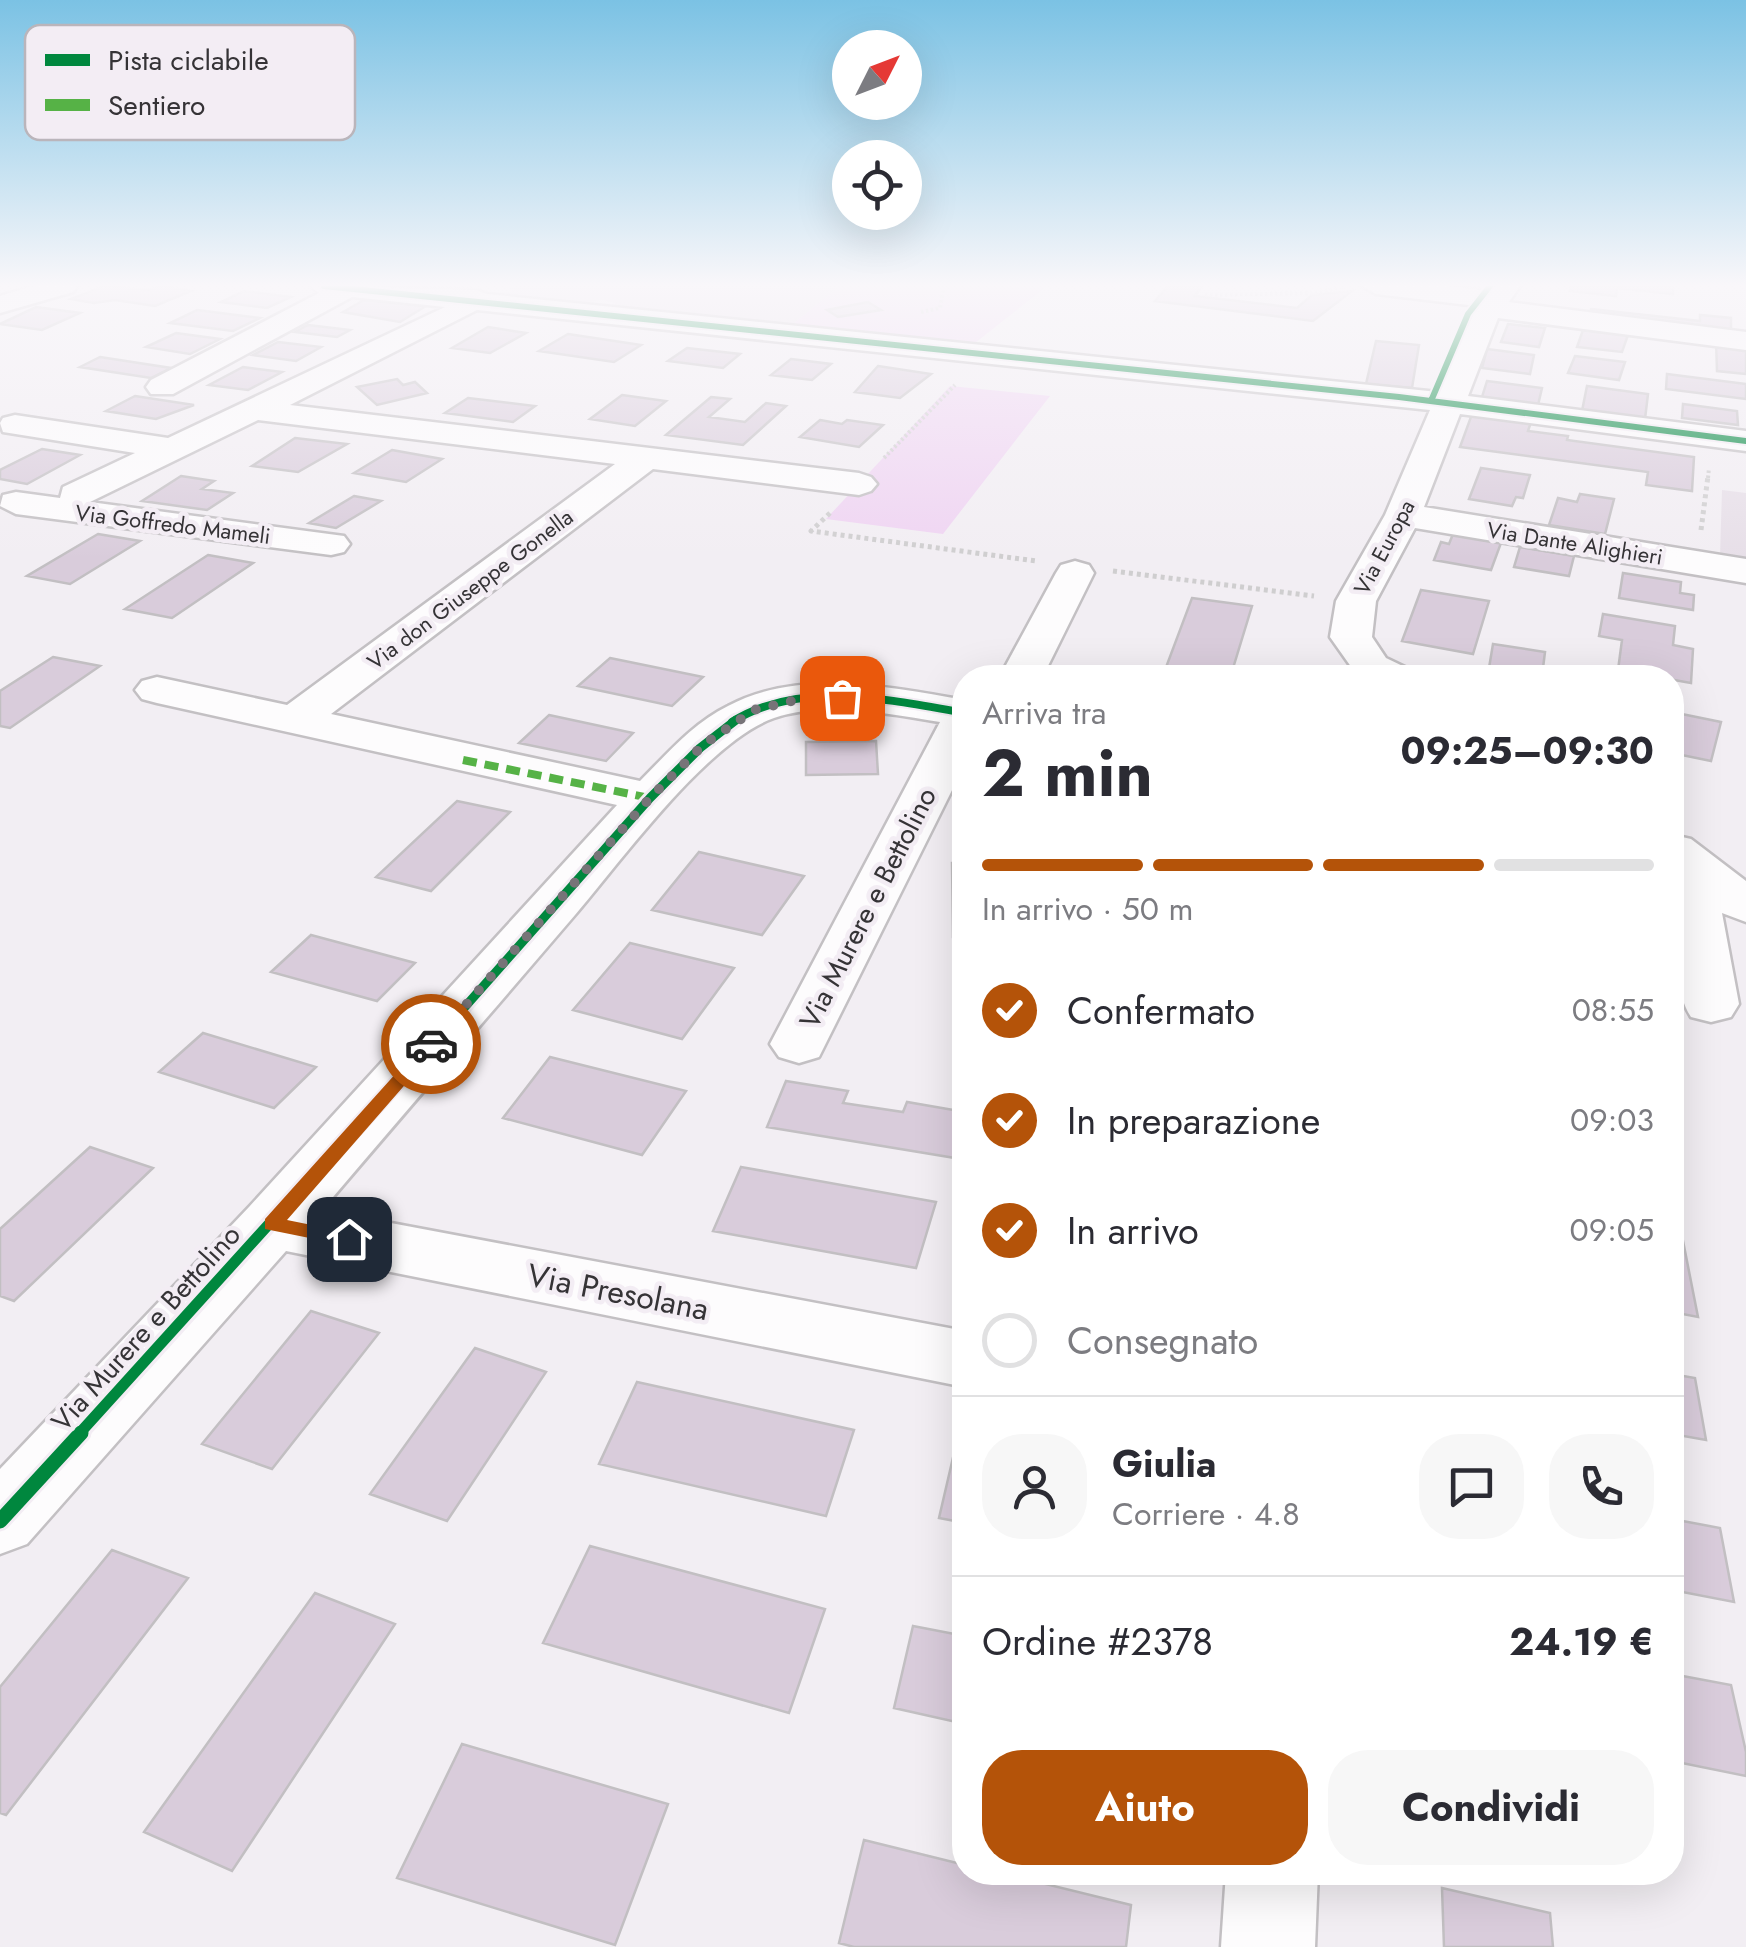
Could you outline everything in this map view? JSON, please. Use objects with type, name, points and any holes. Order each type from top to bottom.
[{"type":"street","points":[[162,388],[181,377]]},
{"type":"street","points":[[76,496],[323,377]]},
{"type":"street","points":[[1215,377],[1730,439]]},
{"type":"street","name":"Via Europa","points":[[1368,665],[1351,637],[1356,601],[1403,515],[1462,377]]},
{"type":"street","points":[[254,410],[860,484]]},
{"type":"street","points":[[15,425],[172,449]]},
{"type":"street","name":"Via don Giuseppe Gonella","points":[[295,720],[646,458]]},
{"type":"street","name":"Via Goffredo Mameli","points":[[5,511],[330,544]]},
{"type":"street","name":"Via Dante Alighieri","points":[[1403,515],[1746,571]]},
{"type":"street","points":[[1026,665],[1070,568]]},
{"type":"street","points":[[157,690],[650,798]]},
{"type":"street","name":"Via Murere e Bettolino","points":[[0,1521],[272,1224],[650,798],[703,745],[754,710],[805,698],[879,699],[952,713]]},
{"type":"street","name":"Via Murere e Bettolino","points":[[799,1044],[952,742]]},
{"type":"street","points":[[1711,1004],[1712,871]]},
{"type":"street","name":"Via Presolana","points":[[272,1224],[952,1356]]},
{"type":"street","points":[[1268,1947],[1271,1885]]},
{"type":"path","points":[[972,386],[954,384],[811,531],[1070,568],[1356,601]]},
{"type":"path","points":[[1697,562],[1730,439]]},
{"type":"shaded area","points":[[950,386],[1050,396],[943,534],[826,519]]},
{"type":"shaded area","points":[[1722,490],[1746,493],[1746,561],[1720,557]]},
{"type":"building","points":[[224,377],[273,377],[248,390],[209,385]]},
{"type":"building","points":[[868,377],[927,377],[900,398],[855,392]]},
{"type":"building","points":[[1368,377],[1414,377],[1412,388],[1366,384]]},
{"type":"building","points":[[1667,377],[1690,377],[1746,384],[1746,399],[1666,389]]},
{"type":"building","points":[[397,379],[403,385],[415,382],[427,393],[377,405],[357,387]]},
{"type":"building","points":[[1487,381],[1542,388],[1538,405],[1482,397]]},
{"type":"building","points":[[1587,386],[1648,394],[1645,419],[1582,411]]},
{"type":"building","points":[[622,395],[666,401],[635,426],[590,419]]},
{"type":"building","points":[[135,396],[194,405],[156,419],[106,411]]},
{"type":"building","points":[[711,397],[730,399],[709,417],[745,422],[766,403],[786,406],[743,445],[666,435]]},
{"type":"building","points":[[468,398],[535,406],[513,422],[445,413]]},
{"type":"building","points":[[1683,404],[1737,411],[1738,425],[1682,418]]},
{"type":"building","points":[[1472,414],[1531,422],[1528,431],[1568,436],[1567,440],[1694,457],[1692,491],[1646,485],[1648,472],[1460,447]]},
{"type":"building","points":[[820,420],[883,425],[859,447],[800,437]]},
{"type":"building","points":[[295,438],[347,444],[298,472],[252,466]]},
{"type":"building","points":[[42,449],[80,455],[27,484],[0,479],[0,470]]},
{"type":"building","points":[[392,450],[442,459],[406,482],[354,473]]},
{"type":"building","points":[[1481,468],[1530,475],[1523,498],[1516,497],[1512,506],[1469,499]]},
{"type":"building","points":[[181,476],[214,481],[202,489],[233,493],[207,510],[142,501]]},
{"type":"building","points":[[1580,494],[1614,499],[1605,534],[1549,525],[1558,498],[1577,502]]},
{"type":"building","points":[[354,496],[381,501],[336,528],[309,523]]},
{"type":"building","points":[[98,534],[140,541],[70,584],[27,576]]},
{"type":"building","points":[[1453,534],[1501,543],[1491,570],[1434,560],[1441,542],[1449,544]]},
{"type":"building","points":[[1520,547],[1574,556],[1569,576],[1514,567]]},
{"type":"building","points":[[208,555],[253,563],[172,618],[125,609]]},
{"type":"building","points":[[1623,573],[1681,582],[1680,593],[1694,595],[1693,610],[1619,598]]},
{"type":"building","points":[[1421,590],[1489,601],[1473,654],[1402,641]]},
{"type":"building","points":[[1192,598],[1252,606],[1234,665],[1167,665]]},
{"type":"building","points":[[1603,614],[1675,626],[1673,645],[1693,649],[1691,683],[1684,682],[1684,665],[1619,665],[1622,640],[1599,636]]},
{"type":"building","points":[[1493,644],[1545,652],[1543,665],[1490,665]]},
{"type":"building","points":[[53,657],[100,666],[10,728],[0,726],[0,691]]},
{"type":"building","points":[[610,658],[703,677],[672,706],[578,686]]},
{"type":"building","points":[[1684,714],[1721,722],[1711,761],[1684,755]]},
{"type":"building","points":[[549,715],[633,733],[606,761],[519,743]]},
{"type":"building","points":[[876,741],[878,774],[806,775],[806,742]]},
{"type":"building","points":[[457,801],[510,812],[431,891],[376,877]]},
{"type":"building","points":[[699,852],[804,876],[762,935],[652,910]]},
{"type":"building","points":[[311,935],[415,963],[377,1001],[271,972]]},
{"type":"building","points":[[630,943],[734,968],[682,1039],[573,1010]]},
{"type":"building","points":[[203,1033],[316,1067],[274,1108],[159,1072]]},
{"type":"building","points":[[550,1057],[686,1091],[642,1155],[503,1118]]},
{"type":"building","points":[[786,1081],[848,1091],[843,1103],[903,1112],[907,1102],[952,1110],[952,1158],[767,1127]]},
{"type":"building","points":[[90,1147],[153,1168],[14,1301],[0,1296],[0,1229]]},
{"type":"building","points":[[741,1167],[936,1202],[916,1268],[713,1231]]},
{"type":"building","points":[[1684,1246],[1698,1317],[1684,1314]]},
{"type":"building","points":[[311,1311],[379,1333],[272,1469],[202,1444]]},
{"type":"building","points":[[475,1348],[546,1372],[447,1521],[370,1494]]},
{"type":"building","points":[[1684,1376],[1695,1378],[1706,1440],[1684,1436]]},
{"type":"building","points":[[637,1382],[854,1430],[826,1516],[599,1464]]},
{"type":"building","points":[[952,1462],[952,1520],[939,1518]]},
{"type":"building","points":[[1684,1521],[1720,1528],[1734,1602],[1684,1592]]},
{"type":"building","points":[[590,1546],[825,1609],[789,1713],[543,1643]]},
{"type":"building","points":[[112,1550],[188,1578],[6,1815],[0,1813],[0,1687]]},
{"type":"building","points":[[315,1593],[395,1624],[232,1871],[144,1832]]},
{"type":"building","points":[[913,1626],[952,1634],[952,1721],[894,1708]]},
{"type":"building","points":[[1684,1676],[1731,1685],[1746,1752],[1746,1776],[1684,1763]]},
{"type":"building","points":[[462,1744],[668,1804],[615,1945],[397,1878]]},
{"type":"building","points":[[864,1840],[952,1862],[952,1885],[1050,1885],[1131,1905],[1126,1947],[854,1947],[839,1943]]},
{"type":"building","points":[[1442,1888],[1550,1913],[1553,1947],[1444,1947]]},
{"type":"marked path","points":[[463,760],[650,798]]},
{"type":"cycle path","points":[[1204,377],[1746,441]]},
{"type":"cycle path","points":[[1431,401],[1441,377]]},
{"type":"cycle path","points":[[0,1521],[272,1224],[650,798],[714,736],[757,709],[808,698],[861,698],[952,711]]},
{"type":"way so far","points":[[431,1044],[650,798],[703,745],[754,710],[805,698],[842,698]]},
{"type":"route","points":[[349,1239],[272,1224],[431,1044]]}]
